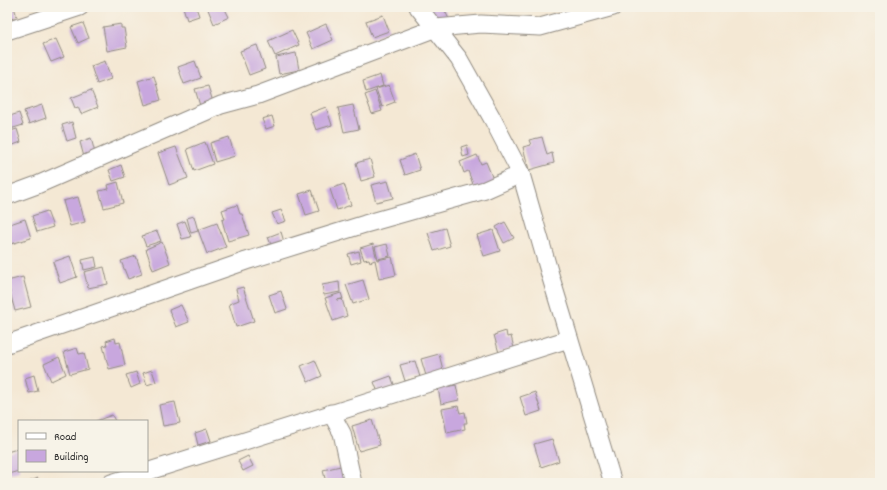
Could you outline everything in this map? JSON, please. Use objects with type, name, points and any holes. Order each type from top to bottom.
[{"type":"street","points":[[7,31],[80,7]]},
{"type":"street","points":[[418,7],[459,59],[521,174],[613,483]]},
{"type":"street","points":[[7,196],[37,185],[221,105],[258,95],[436,28],[481,24],[540,27],[613,7]]},
{"type":"street","points":[[7,344],[246,261],[365,224],[485,190],[521,174]]},
{"type":"street","points":[[148,471],[569,339]]},
{"type":"street","points":[[332,413],[342,433],[353,483]]},
{"type":"street","points":[[111,483],[146,472]]},
{"type":"building","points":[[7,7],[14,7],[17,17],[7,20]]},
{"type":"building","points":[[183,7],[196,7],[199,16],[187,20]]},
{"type":"building","points":[[207,7],[224,7],[229,17],[214,24]]},
{"type":"building","points":[[426,7],[443,7],[450,21],[437,28]]},
{"type":"building","points":[[383,15],[389,31],[372,37],[366,21]]},
{"type":"building","points":[[83,23],[89,38],[78,43],[71,27]]},
{"type":"building","points":[[121,24],[121,28],[124,28],[127,47],[107,51],[103,27]]},
{"type":"building","points":[[326,24],[333,40],[313,49],[306,33]]},
{"type":"building","points":[[292,30],[299,45],[275,56],[268,41]]},
{"type":"building","points":[[56,39],[64,57],[51,62],[43,44]]},
{"type":"building","points":[[257,45],[265,69],[249,75],[240,51]]},
{"type":"building","points":[[296,53],[299,70],[279,74],[276,57]]},
{"type":"building","points":[[105,61],[111,79],[97,84],[91,66]]},
{"type":"building","points":[[195,61],[201,78],[184,84],[178,67]]},
{"type":"building","points":[[380,75],[383,86],[366,92],[363,81]]},
{"type":"building","points":[[154,76],[161,100],[145,105],[138,81]]},
{"type":"building","points":[[389,85],[395,102],[382,107],[376,89]]},
{"type":"building","points":[[208,86],[214,105],[201,109],[195,89]]},
{"type":"building","points":[[91,90],[98,107],[81,114],[78,107],[75,108],[71,98]]},
{"type":"building","points":[[375,91],[382,111],[372,114],[365,95]]},
{"type":"building","points":[[42,105],[46,118],[29,124],[24,111]]},
{"type":"building","points":[[353,105],[359,129],[344,132],[338,108]]},
{"type":"building","points":[[326,107],[332,125],[316,130],[310,113]]},
{"type":"building","points":[[19,113],[23,125],[7,130],[7,117]]},
{"type":"building","points":[[272,116],[275,126],[266,129],[262,119]]},
{"type":"building","points":[[72,122],[76,138],[67,141],[62,125]]},
{"type":"building","points":[[17,129],[21,142],[8,147],[7,132]]},
{"type":"building","points":[[229,137],[235,156],[215,162],[210,143]]},
{"type":"building","points":[[542,137],[547,155],[552,153],[554,163],[529,170],[523,147],[531,145],[529,140]]},
{"type":"building","points":[[91,138],[95,153],[84,157],[80,142]]},
{"type":"building","points":[[205,142],[213,164],[194,171],[187,149]]},
{"type":"building","points":[[467,145],[469,155],[463,157],[461,147]]},
{"type":"building","points":[[176,147],[188,178],[169,185],[158,153]]},
{"type":"building","points":[[415,154],[420,170],[405,175],[400,160]]},
{"type":"building","points":[[477,155],[481,164],[486,162],[495,184],[476,192],[468,171],[464,173],[460,162]]},
{"type":"building","points":[[370,159],[375,177],[361,181],[356,163]]},
{"type":"building","points":[[121,165],[125,177],[113,181],[109,170]]},
{"type":"building","points":[[388,181],[393,198],[376,202],[371,185]]},
{"type":"building","points":[[118,182],[123,203],[104,208],[99,191],[109,189],[108,185]]},
{"type":"building","points":[[344,184],[351,205],[337,210],[330,189]]},
{"type":"building","points":[[312,190],[319,211],[306,215],[299,194]]},
{"type":"building","points":[[78,197],[85,222],[70,226],[63,201]]},
{"type":"building","points":[[237,205],[240,214],[242,214],[249,235],[228,241],[222,220],[225,219],[222,210]]},
{"type":"building","points":[[281,210],[286,221],[277,224],[272,213]]},
{"type":"building","points":[[47,211],[53,227],[37,232],[32,216]]},
{"type":"building","points":[[194,216],[198,231],[191,233],[187,218]]},
{"type":"building","points":[[25,219],[31,238],[11,244],[7,225]]},
{"type":"building","points":[[185,221],[191,237],[182,239],[177,224]]},
{"type":"building","points":[[505,222],[514,238],[504,243],[496,227]]},
{"type":"building","points":[[217,223],[226,247],[207,254],[198,230]]},
{"type":"building","points":[[445,228],[450,246],[434,251],[428,233]]},
{"type":"building","points":[[493,230],[500,251],[484,256],[477,235]]},
{"type":"building","points":[[157,231],[161,241],[146,246],[142,236]]},
{"type":"building","points":[[281,232],[285,245],[273,250],[268,237]]},
{"type":"building","points":[[162,242],[170,263],[153,270],[146,249]]},
{"type":"building","points":[[373,244],[377,260],[392,257],[396,275],[379,279],[375,260],[370,262],[369,259],[364,260],[360,248]]},
{"type":"building","points":[[387,244],[390,256],[378,259],[375,247]]},
{"type":"building","points":[[359,251],[361,261],[351,264],[348,254]]},
{"type":"building","points":[[70,256],[77,277],[60,283],[53,262]]},
{"type":"building","points":[[136,256],[142,274],[128,279],[121,261]]},
{"type":"building","points":[[95,257],[97,267],[84,270],[82,260]]},
{"type":"building","points":[[104,267],[108,284],[88,288],[84,272]]},
{"type":"building","points":[[23,277],[31,307],[15,311],[7,281]]},
{"type":"building","points":[[363,280],[369,299],[353,304],[346,285]]},
{"type":"building","points":[[339,282],[340,292],[324,295],[322,285]]},
{"type":"building","points":[[243,287],[254,321],[236,327],[229,304],[239,300],[236,289]]},
{"type":"building","points":[[281,291],[287,309],[275,313],[269,295]]},
{"type":"building","points":[[341,293],[347,316],[333,321],[325,298]]},
{"type":"building","points":[[181,305],[189,322],[176,327],[169,310]]},
{"type":"building","points":[[506,331],[507,337],[511,336],[514,348],[499,353],[494,335]]},
{"type":"building","points":[[115,338],[116,343],[120,342],[125,365],[109,369],[103,346],[107,345],[106,341]]},
{"type":"building","points":[[77,348],[79,354],[84,353],[88,369],[70,374],[64,352]]},
{"type":"building","points":[[439,354],[444,374],[427,379],[421,359]]},
{"type":"building","points":[[59,357],[66,374],[51,381],[44,364]]},
{"type":"building","points":[[315,360],[322,376],[308,382],[301,366]]},
{"type":"building","points":[[415,361],[420,377],[405,381],[400,365]]},
{"type":"building","points":[[152,370],[156,382],[147,385],[143,373]]},
{"type":"building","points":[[136,372],[140,384],[131,388],[126,375]]},
{"type":"building","points":[[34,375],[38,391],[29,393],[25,378]]},
{"type":"building","points":[[391,376],[396,390],[379,395],[374,382]]},
{"type":"building","points":[[456,385],[459,400],[441,404],[438,388]]},
{"type":"building","points":[[535,392],[541,411],[526,416],[520,397]]},
{"type":"building","points":[[175,402],[180,423],[163,426],[159,405]]},
{"type":"building","points":[[458,406],[460,413],[465,412],[467,423],[464,423],[465,429],[447,433],[442,409]]},
{"type":"building","points":[[112,415],[114,420],[99,420]]},
{"type":"building","points":[[372,420],[380,445],[359,451],[352,426]]},
{"type":"building","points":[[207,429],[211,441],[198,445],[195,433]]},
{"type":"building","points":[[552,439],[559,461],[541,467],[534,444]]},
{"type":"building","points":[[17,449],[18,471],[8,474],[7,452]]},
{"type":"building","points":[[248,456],[253,466],[243,471],[238,461]]},
{"type":"building","points":[[345,465],[349,483],[326,483],[323,470]]},
{"type":"building","points":[[38,478],[40,483],[26,483]]}]
